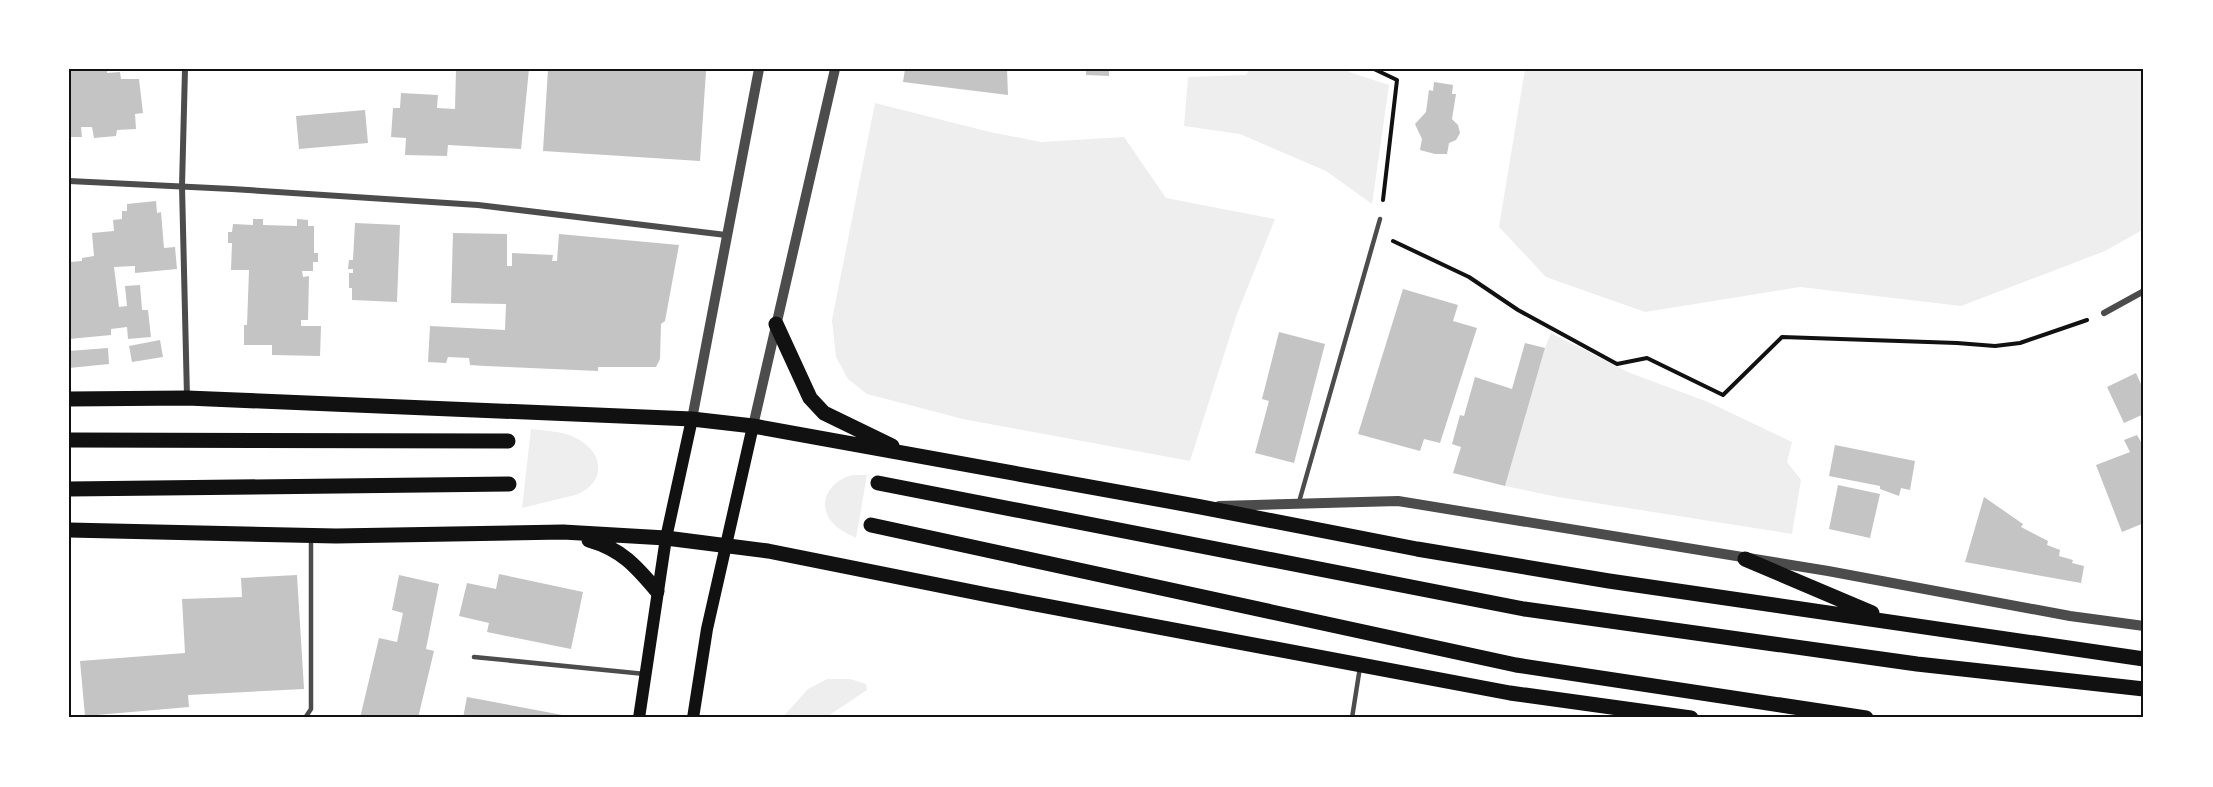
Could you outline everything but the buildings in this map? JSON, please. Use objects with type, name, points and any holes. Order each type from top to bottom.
[{"type":"main road","points":[[776,324],[810,398],[824,413],[911,455]]},
{"type":"main road","points":[[69,399],[187,398],[692,419],[753,426],[1201,507],[1416,549],[1609,581],[2144,660]]},
{"type":"main road","points":[[639,718],[666,538],[692,419]]},
{"type":"main road","points":[[693,718],[707,629],[753,426]]},
{"type":"main road","points":[[69,440],[507,441]]},
{"type":"main road","points":[[878,483],[1524,609],[1917,664],[2144,689]]},
{"type":"main road","points":[[69,489],[508,484]]},
{"type":"main road","points":[[871,525],[1516,665],[1866,718]]},
{"type":"main road","points":[[69,530],[311,536],[563,532],[666,538],[768,551],[1510,693],[1691,718]]},
{"type":"main road","points":[[563,532],[606,545],[628,558],[657,591]]},
{"type":"main road","points":[[1745,559],[1891,622]]},
{"type":"street","points":[[185,69],[182,186],[187,398]]},
{"type":"street","points":[[692,419],[759,69]]},
{"type":"street","points":[[753,426],[835,69]]},
{"type":"street","points":[[69,181],[478,205],[726,235]]},
{"type":"street","points":[[2104,313],[2144,291]]},
{"type":"street","points":[[1201,507],[1299,502],[1398,501],[1828,571],[2070,616],[2144,626]]},
{"type":"lane","points":[[1299,502],[1380,219]]},
{"type":"lane","points":[[305,718],[311,709],[311,536]]},
{"type":"lane","points":[[474,657],[645,674]]},
{"type":"lane","points":[[1353,718],[1361,665]]},
{"type":"path","points":[[1374,69],[1397,80],[1380,219]]},
{"type":"path","points":[[1375,233],[1469,277],[1518,310],[1617,363],[1647,358],[1723,395],[1782,337],[1945,342],[1995,346],[2020,343],[2051,334],[2104,313]]},
{"type":"shaded area","points":[[1250,69],[1349,69],[1349,72],[1389,85],[1372,204],[1326,171],[1240,134],[1184,126],[1188,77],[1246,75]]},
{"type":"shaded area","points":[[1525,69],[2144,69],[2144,229],[2105,251],[1961,306],[1800,287],[1645,312],[1546,277],[1499,227]]},
{"type":"shaded area","points":[[875,103],[990,132],[1041,142],[1124,137],[1166,198],[1275,219],[1237,314],[1190,461],[963,419],[867,394],[848,379],[836,357],[832,320]]},
{"type":"shaded area","points":[[1551,333],[1630,373],[1708,402],[1792,442],[1787,462],[1801,480],[1792,534],[1558,497],[1505,486]]},
{"type":"shaded area","points":[[531,429],[567,434],[587,445],[597,460],[597,476],[592,484],[575,495],[522,508]]},
{"type":"shaded area","points":[[853,475],[867,475],[856,538],[831,522],[825,503],[829,490],[834,485]]},
{"type":"shaded area","points":[[827,679],[850,679],[866,684],[867,690],[825,718],[782,718],[808,689]]}]
